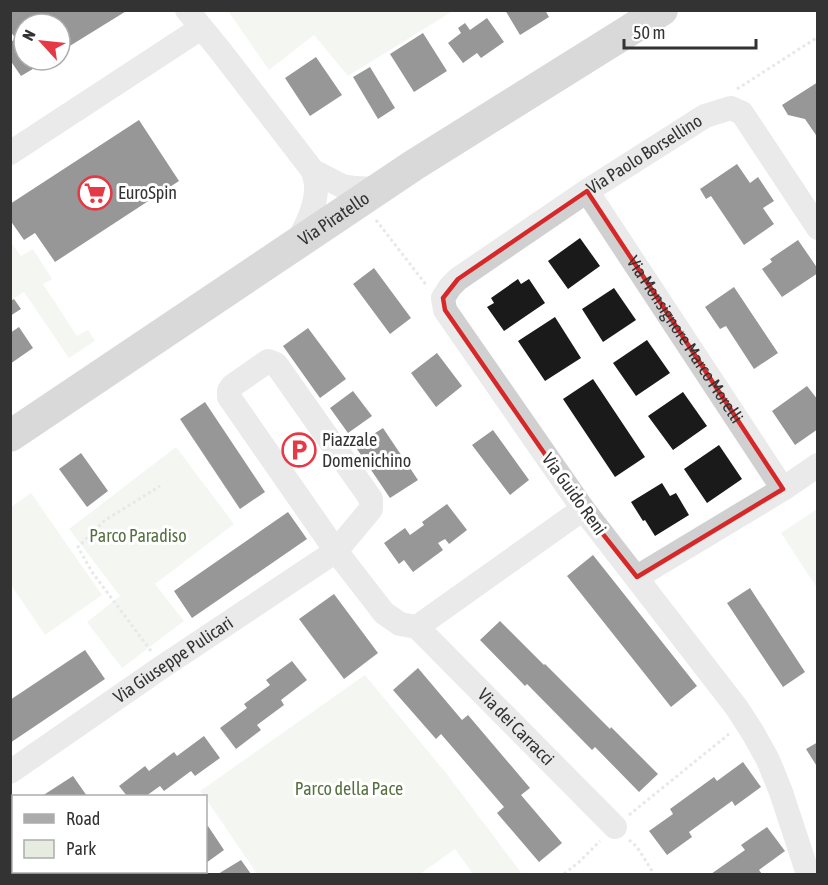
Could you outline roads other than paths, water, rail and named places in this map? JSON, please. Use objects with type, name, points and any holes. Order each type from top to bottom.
[{"type":"main road","name":"Via Piratello","points":[[10,436],[377,189],[663,10]]},
{"type":"street","points":[[10,153],[194,19],[313,171],[342,186],[377,189]]},
{"type":"street","name":"Via Paolo Borsellino","points":[[443,298],[458,279],[587,191],[705,116],[731,108],[742,113],[818,228]]},
{"type":"street","points":[[297,243],[315,202],[316,187],[313,171]]},
{"type":"street","name":"Via Monsignore Marco Morelli","points":[[587,191],[783,489]]},
{"type":"street","name":"Via Guido Reni","points":[[443,298],[445,310],[583,509],[723,688],[746,721],[768,760],[781,792],[808,874]]},
{"type":"street","points":[[266,362],[276,364],[371,499],[371,509],[336,551],[229,397],[232,386],[266,362]]},
{"type":"street","points":[[637,578],[783,489],[818,465]]},
{"type":"street","points":[[417,627],[583,509]]},
{"type":"street","name":"Via dei Carracci","points":[[336,551],[384,613],[400,624],[417,627],[615,827]]},
{"type":"street","name":"Via Giuseppe Pulicari","points":[[10,772],[336,551]]},
{"type":"place","name":"EuroSpin","points":[[95,193]]},
{"type":"place","name":"Piazzale Domenichino","points":[[299,450]]},
{"type":"park label","name":"Parco Paradiso","points":[[138,536]]},
{"type":"park label","name":"Parco della Pace","points":[[349,789]]}]
